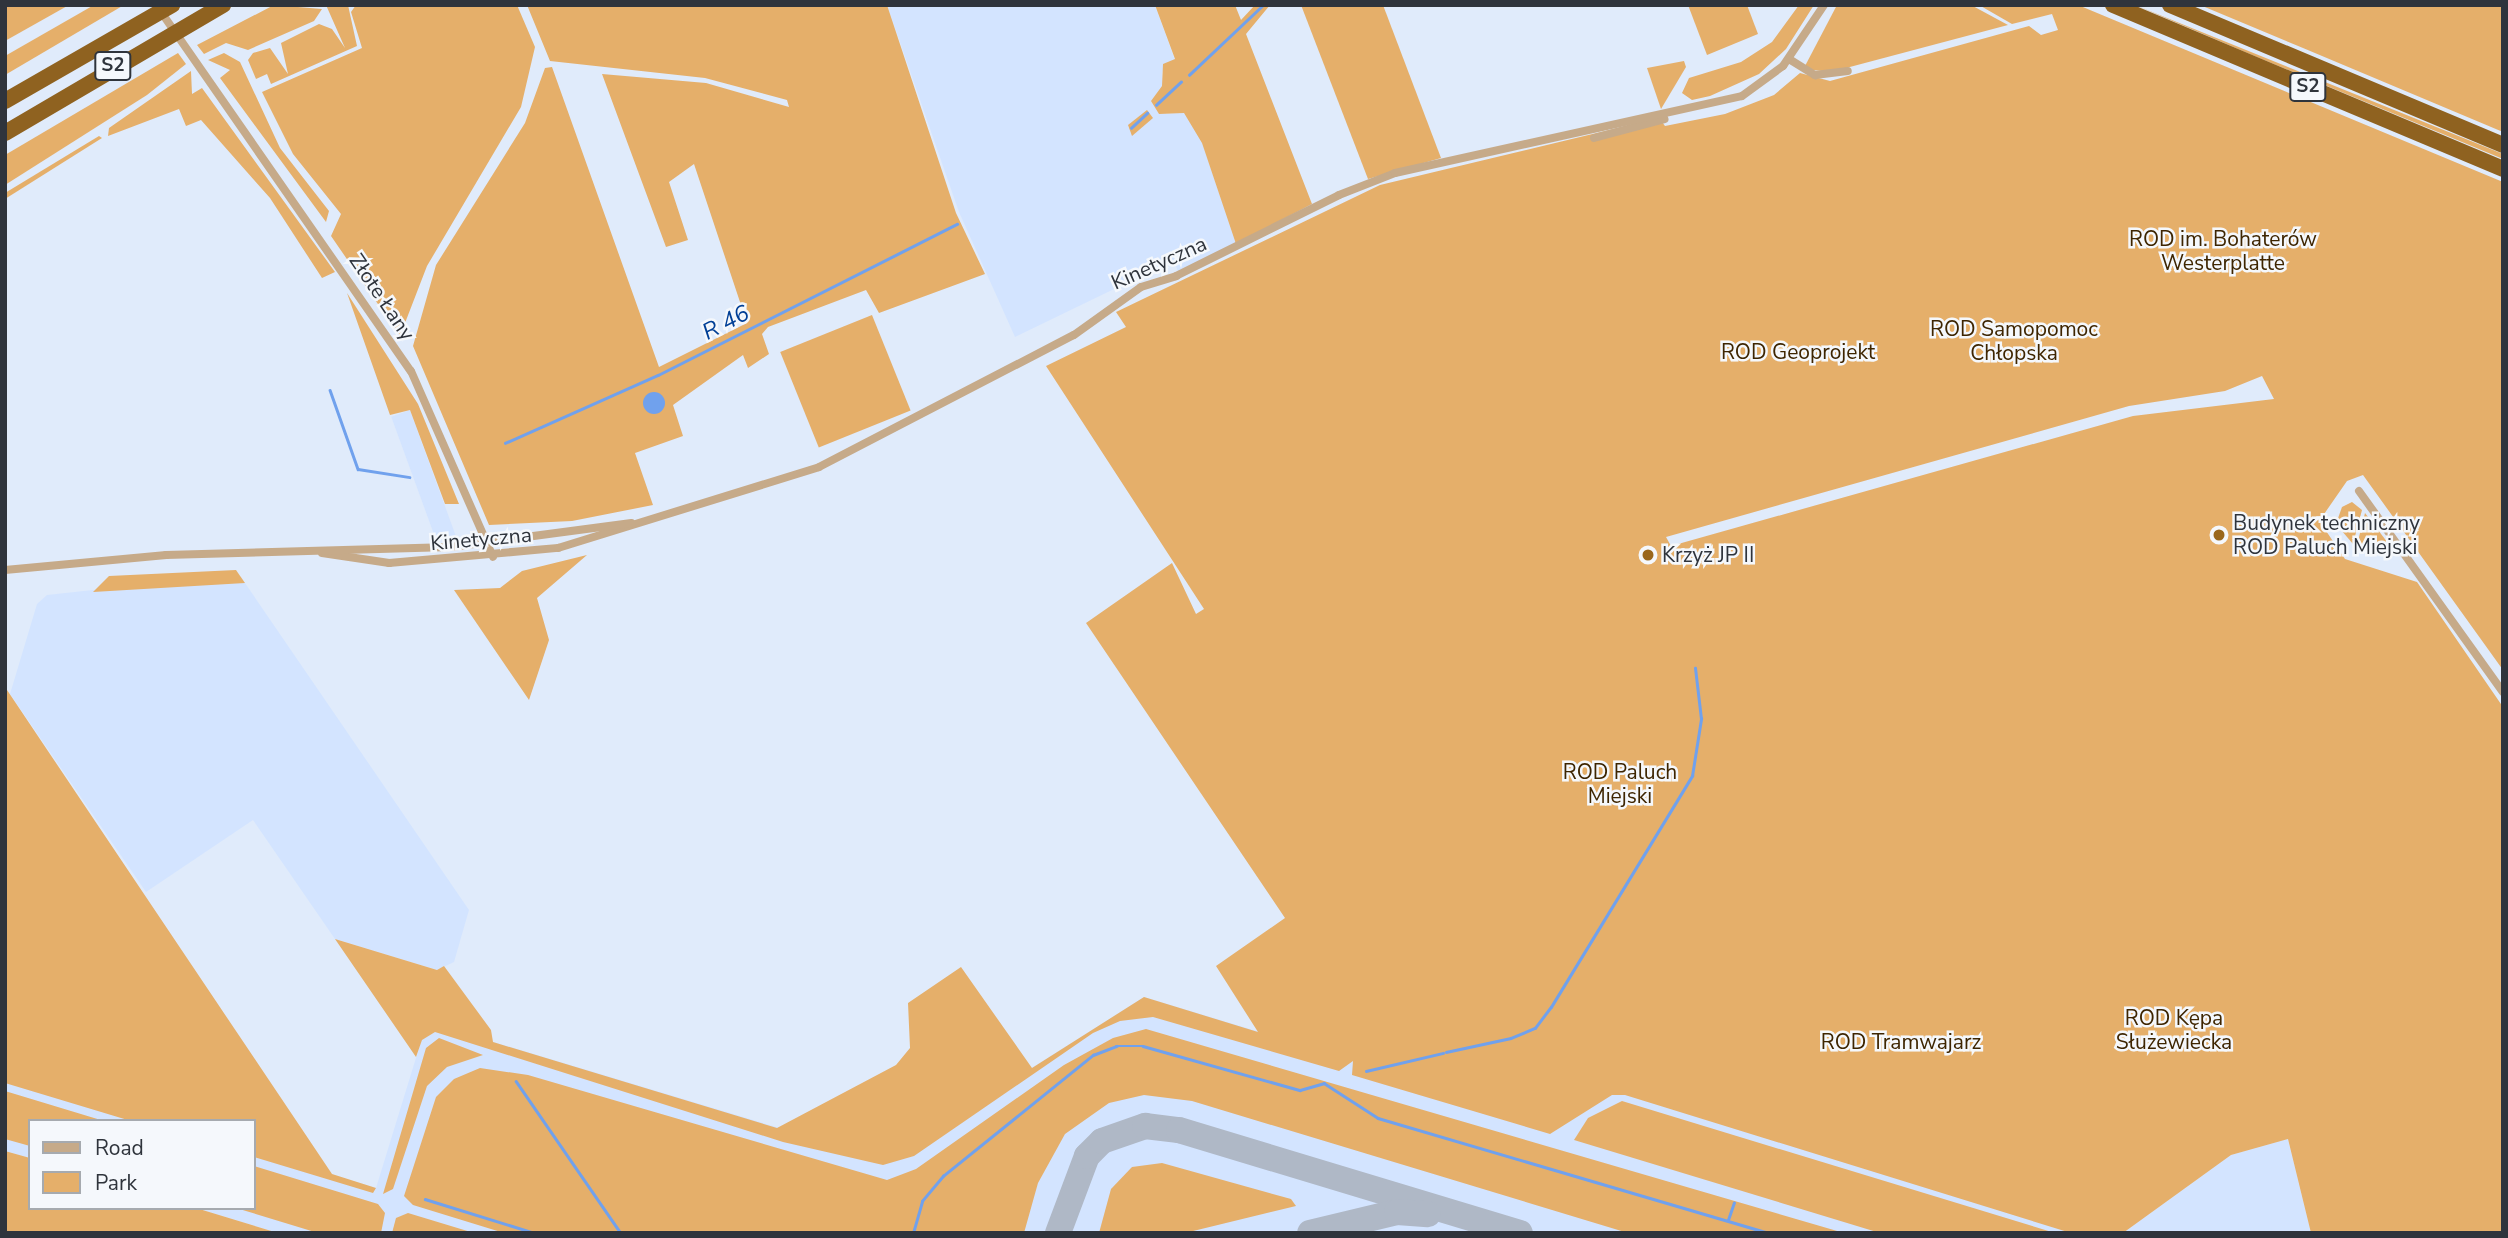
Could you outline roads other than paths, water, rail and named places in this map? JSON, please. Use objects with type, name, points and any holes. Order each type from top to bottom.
[{"type":"highway","name":"S2","points":[[5,101],[173,5]]},
{"type":"highway","name":"S2","points":[[5,133],[223,5]]},
{"type":"highway","name":"S2","points":[[2113,5],[2503,169]]},
{"type":"highway","name":"S2","points":[[2170,5],[2503,145]]},
{"type":"street","name":"Złote Łany","points":[[156,5],[411,371],[493,557]]},
{"type":"street","name":"Kinetyczna","points":[[1594,138],[1742,96],[1789,59],[1824,5]]},
{"type":"street","points":[[1789,59],[1815,75],[1848,71]]},
{"type":"street","name":"Kinetyczna","points":[[322,553],[370,563],[493,557],[582,543],[835,461],[1074,335],[1141,286],[1374,181],[1719,103]]},
{"type":"street","points":[[2359,491],[2503,692]]},
{"type":"street","name":"Kinetyczna","points":[[5,570],[166,555],[322,553],[486,544],[640,522]]},
{"type":"water","points":[[654,392],[662,395],[665,403],[662,411],[654,414],[646,411],[643,403],[646,395]]},
{"type":"waterway","name":"R 46","points":[[1189,75],[1263,5]]},
{"type":"waterway","name":"R 46","points":[[1156,105],[1181,82]]},
{"type":"waterway","name":"R 46","points":[[1131,128],[1147,113]]},
{"type":"waterway","name":"R 46","points":[[505,443],[658,375],[957,224]]},
{"type":"waterway","points":[[330,390],[358,469],[409,477]]},
{"type":"waterway","points":[[1446,1052],[1511,1038],[1535,1028],[1551,1007],[1692,776],[1701,719],[1695,668]]},
{"type":"waterway","points":[[913,1233],[922,1201],[943,1176],[1093,1055],[1116,1046],[1143,1046],[1300,1090],[1324,1083],[1378,1118],[1768,1233]]},
{"type":"waterway","points":[[1366,1071],[1443,1053]]},
{"type":"waterway","points":[[516,1081],[621,1233]]},
{"type":"waterway","points":[[425,1199],[535,1233]]},
{"type":"waterway","points":[[1728,1220],[1734,1203]]},
{"type":"place","name":"Budynek techniczny ROD Paluch Miejski","points":[[2219,535]]},
{"type":"place","name":"Krzyż JP II","points":[[1648,555]]},
{"type":"park label","name":"ROD im. Bohaterów Westerplatte","points":[[2223,251]]},
{"type":"park label","name":"ROD Samopomoc Chłopska","points":[[2014,341]]},
{"type":"park label","name":"ROD Geoprojekt","points":[[1798,352]]},
{"type":"park label","name":"ROD Paluch Miejski","points":[[1620,784]]},
{"type":"park label","name":"ROD Kępa Służewiecka","points":[[2174,1030]]},
{"type":"park label","name":"ROD Tramwajarz","points":[[1901,1042]]}]
